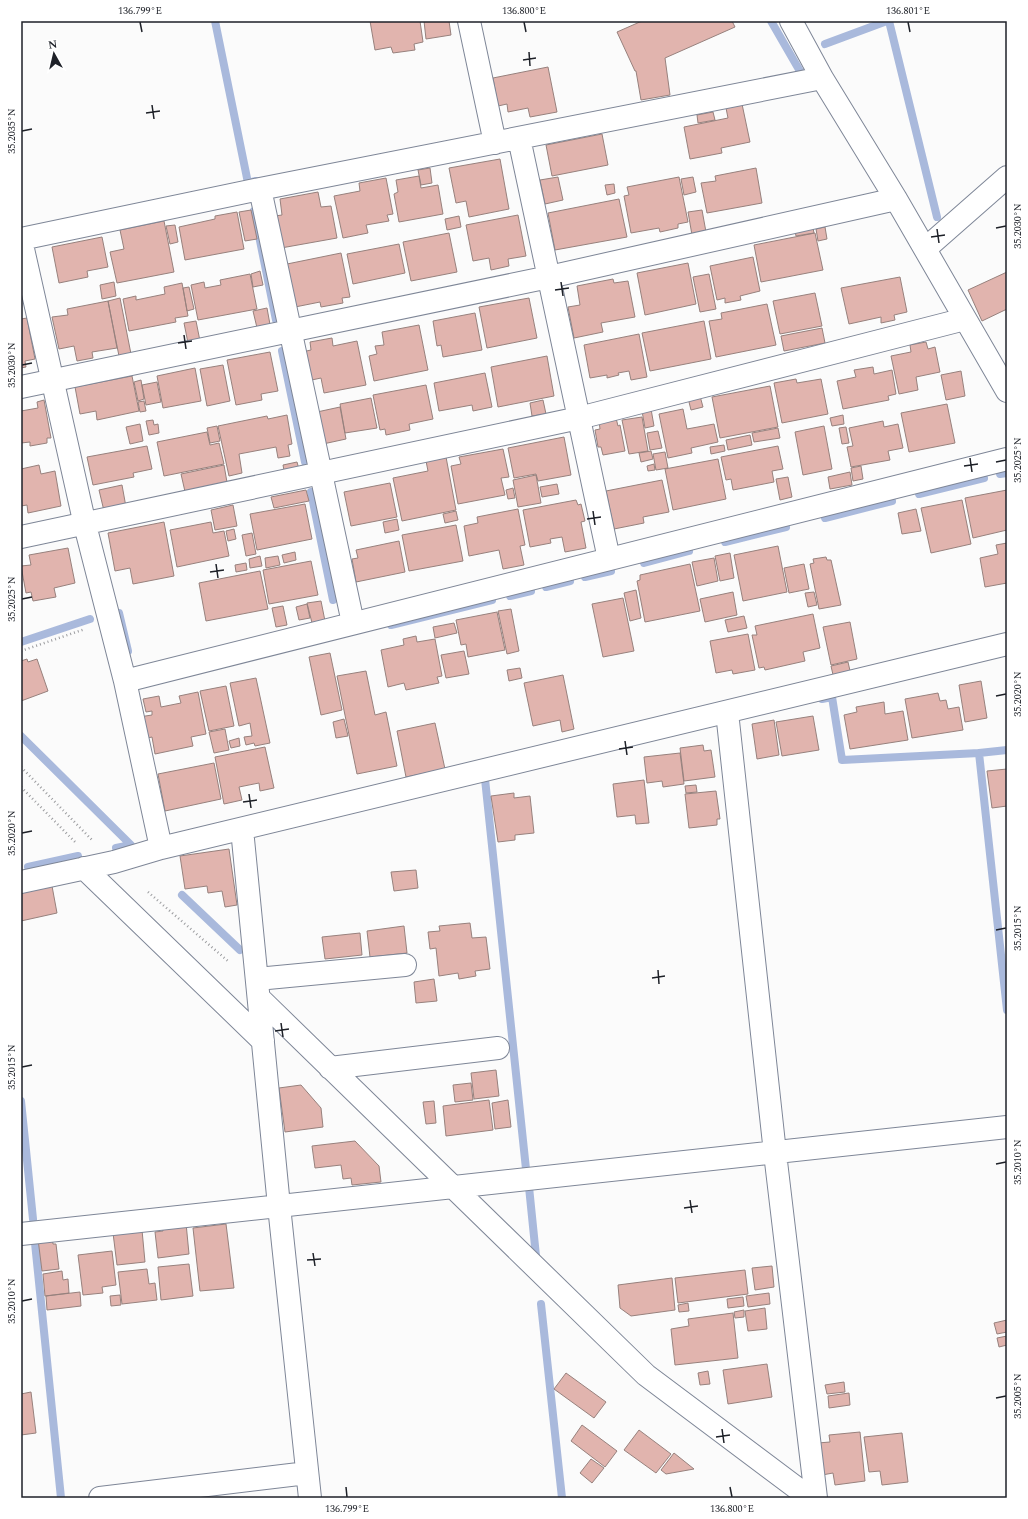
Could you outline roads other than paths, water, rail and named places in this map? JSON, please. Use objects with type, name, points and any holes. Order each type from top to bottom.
[{"type":"street","points":[[469,21],[495,143]]},
{"type":"street","points":[[791,21],[822,78],[896,199],[1007,391]]},
{"type":"street","points":[[161,848],[125,680],[85,525],[21,240],[260,189],[822,78]]},
{"type":"street","points":[[519,138],[609,559]]},
{"type":"street","points":[[925,249],[1007,177]]},
{"type":"street","points":[[260,189],[353,623]]},
{"type":"street","points":[[21,387],[548,277],[896,199]]},
{"type":"street","points":[[21,537],[85,525],[579,418],[965,319]]},
{"type":"street","points":[[125,680],[1007,459]]},
{"type":"street","points":[[21,882],[1007,644]]},
{"type":"street","points":[[727,712],[775,1153],[816,1498]]},
{"type":"street","points":[[242,829],[278,1206],[310,1498]]},
{"type":"street","points":[[84,868],[263,1041]]},
{"type":"street","points":[[258,989],[405,965]]},
{"type":"street","points":[[258,989],[330,1068],[646,1375],[810,1498]]},
{"type":"street","points":[[330,1068],[498,1048]]},
{"type":"street","points":[[21,1234],[1007,1127]]},
{"type":"street","points":[[100,1498],[307,1473]]},
{"type":"waterway","points":[[215,21],[248,183],[256,181]]},
{"type":"waterway","points":[[771,21],[801,73]]},
{"type":"waterway","points":[[825,44],[887,21]]},
{"type":"waterway","points":[[889,21],[937,217]]},
{"type":"waterway","points":[[254,211],[276,320]]},
{"type":"waterway","points":[[282,351],[305,462]]},
{"type":"waterway","points":[[1000,474],[1007,473]]},
{"type":"waterway","points":[[919,494],[984,478]]},
{"type":"waterway","points":[[311,492],[333,600]]},
{"type":"waterway","points":[[825,518],[892,501]]},
{"type":"waterway","points":[[725,542],[786,527]]},
{"type":"waterway","points":[[644,563],[689,551]]},
{"type":"waterway","points":[[585,577],[611,571]]},
{"type":"waterway","points":[[546,587],[570,581]]},
{"type":"waterway","points":[[510,596],[531,591]]},
{"type":"waterway","points":[[391,625],[492,600]]},
{"type":"waterway","points":[[119,613],[128,651]]},
{"type":"waterway","points":[[21,642],[90,619]]},
{"type":"waterway","points":[[822,699],[832,697],[842,760],[979,753],[1007,1010]]},
{"type":"waterway","points":[[21,736],[131,845],[116,848]]},
{"type":"waterway","points":[[979,753],[1007,750]]},
{"type":"waterway","points":[[485,779],[526,1169]]},
{"type":"waterway","points":[[28,867],[78,856]]},
{"type":"waterway","points":[[182,895],[240,950]]},
{"type":"waterway","points":[[21,1101],[33,1219]]},
{"type":"waterway","points":[[529,1187],[536,1256]]},
{"type":"waterway","points":[[35,1243],[61,1498]]},
{"type":"waterway","points":[[541,1304],[562,1498]]}]
